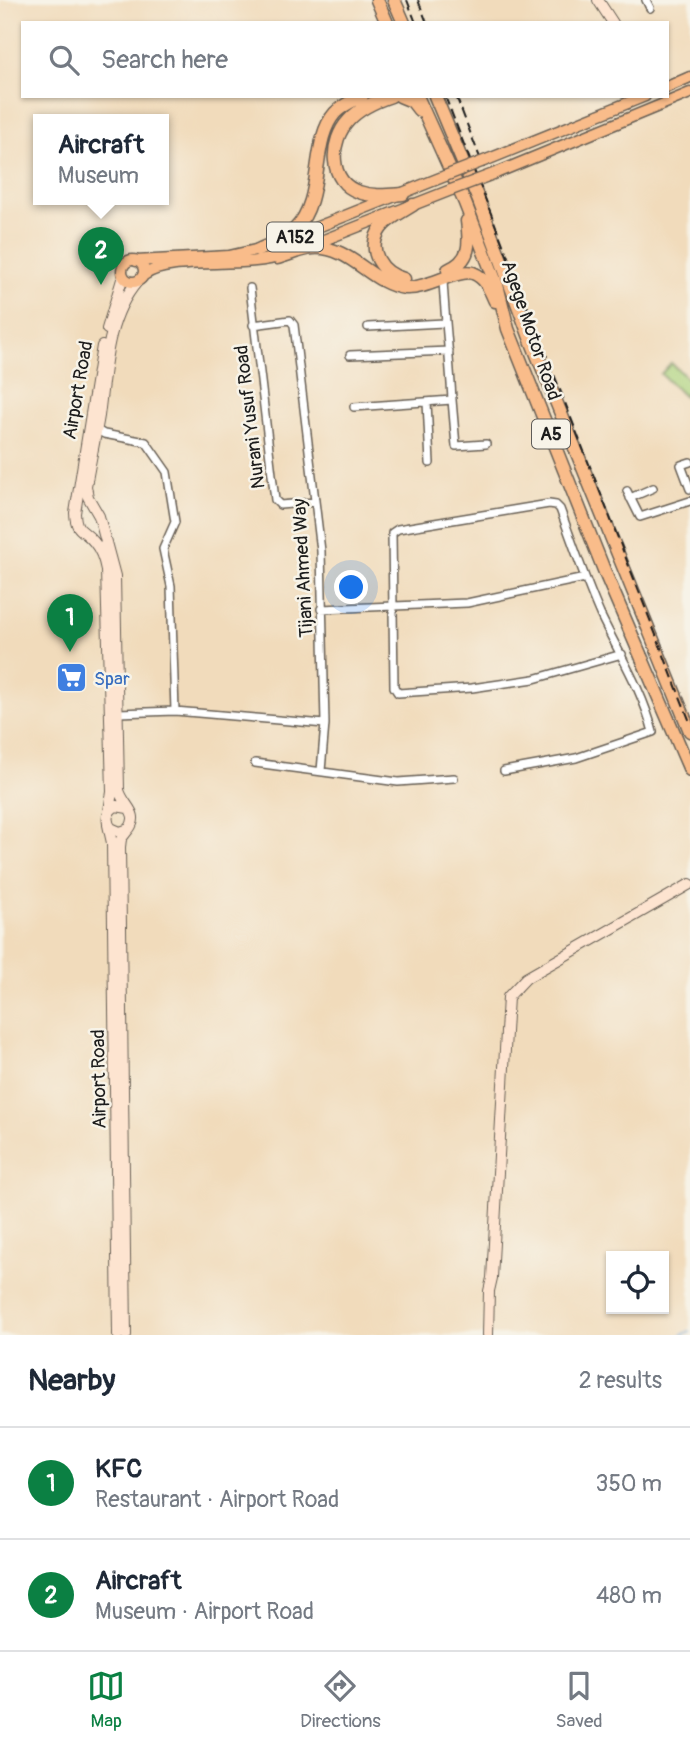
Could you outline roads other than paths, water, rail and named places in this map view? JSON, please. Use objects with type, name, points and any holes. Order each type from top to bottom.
[{"type":"highway","points":[[377,0],[386,21]]},
{"type":"highway","points":[[394,0],[403,21]]},
{"type":"highway","points":[[258,250],[286,238],[302,221],[313,196],[328,122],[336,111],[359,98]]},
{"type":"highway","points":[[385,98],[350,119],[340,131],[334,162],[342,180],[357,192],[376,196],[402,194]]},
{"type":"highway","points":[[405,98],[412,101],[430,127]]},
{"type":"highway","name":"Agege Motor Road","points":[[418,98],[465,203],[497,285],[508,329],[656,696],[690,770]]},
{"type":"highway","name":"Agege Motor Road","points":[[436,98],[690,731]]},
{"type":"highway","points":[[463,268],[469,235],[465,203]]},
{"type":"highway","points":[[413,205],[380,228],[375,242],[375,255],[383,268],[395,277],[411,281],[463,268],[486,282],[508,329]]},
{"type":"highway","points":[[277,258],[313,248],[341,252],[376,276],[406,288],[443,280],[486,258]]},
{"type":"highway","points":[[656,696],[672,690]]},
{"type":"main road","points":[[590,0],[604,21]]},
{"type":"main road","points":[[598,0],[612,21]]},
{"type":"main road","points":[[669,86],[690,77]]},
{"type":"main road","name":"A152","points":[[141,279],[160,267],[236,264],[277,258],[496,173],[690,93]]},
{"type":"main road","name":"A152","points":[[136,261],[229,256],[258,250],[640,98]]},
{"type":"main road","points":[[136,261],[144,267],[141,279],[128,281],[123,276],[125,265],[136,261]]},
{"type":"main road","name":"Airport Road","points":[[75,513],[102,349],[123,276]]},
{"type":"main road","name":"Airport Road","points":[[93,506],[86,486],[97,430],[107,352],[114,326],[127,296],[141,279]]},
{"type":"main road","points":[[82,506],[93,506],[99,516],[113,567],[117,596],[119,790],[122,801],[132,811],[134,821],[129,830],[115,831],[108,824],[112,792],[106,570],[98,548],[79,530],[75,513],[82,506]]},
{"type":"main road","points":[[85,533],[94,533],[101,526]]},
{"type":"main road","points":[[109,811],[116,806],[128,808]]},
{"type":"main road","name":"Airport Road","points":[[108,824],[112,843],[118,1335]]},
{"type":"main road","name":"Airport Road","points":[[126,1335],[120,847],[121,839],[129,830]]},
{"type":"main road","points":[[488,1335],[508,997],[526,978],[690,884]]},
{"type":"street","points":[[443,280],[444,323],[449,351],[456,446],[486,444]]},
{"type":"street","name":"Nurani Yusuf Road","points":[[250,288],[275,500],[280,505],[315,502]]},
{"type":"street","name":"Tijani Ahmed Way","points":[[254,324],[293,321],[321,551],[325,724],[321,771]]},
{"type":"street","points":[[368,327],[444,323]]},
{"type":"street","points":[[350,355],[449,351]]},
{"type":"street","points":[[354,407],[452,400]]},
{"type":"street","points":[[427,402],[430,463]]},
{"type":"street","points":[[97,430],[104,434],[146,442],[167,472],[171,485],[175,522],[163,549],[170,586],[175,711]]},
{"type":"street","points":[[690,462],[681,465],[690,489]]},
{"type":"street","points":[[653,488],[629,495],[638,516],[643,518],[690,501]]},
{"type":"street","points":[[504,771],[576,758],[653,732],[646,706],[622,654],[601,617],[560,509],[550,504],[397,529],[392,533],[394,687],[398,693],[472,688],[534,679],[622,654]]},
{"type":"street","points":[[321,609],[467,603],[585,578]]},
{"type":"street","points":[[118,713],[175,711],[325,724]]},
{"type":"street","points":[[255,763],[398,782],[454,778]]},
{"type":"waterway","points":[[682,1335],[690,1331]]},
{"type":"railway","points":[[407,0],[415,21]]},
{"type":"railway","points":[[418,0],[426,21]]},
{"type":"railway","points":[[446,98],[690,722]]},
{"type":"railway","points":[[457,98],[484,168]]},
{"type":"place","name":"Aircraft","points":[[101,285]]},
{"type":"place","name":"KFC","points":[[70,652]]},
{"type":"place","name":"Spar","points":[[71,678]]}]
